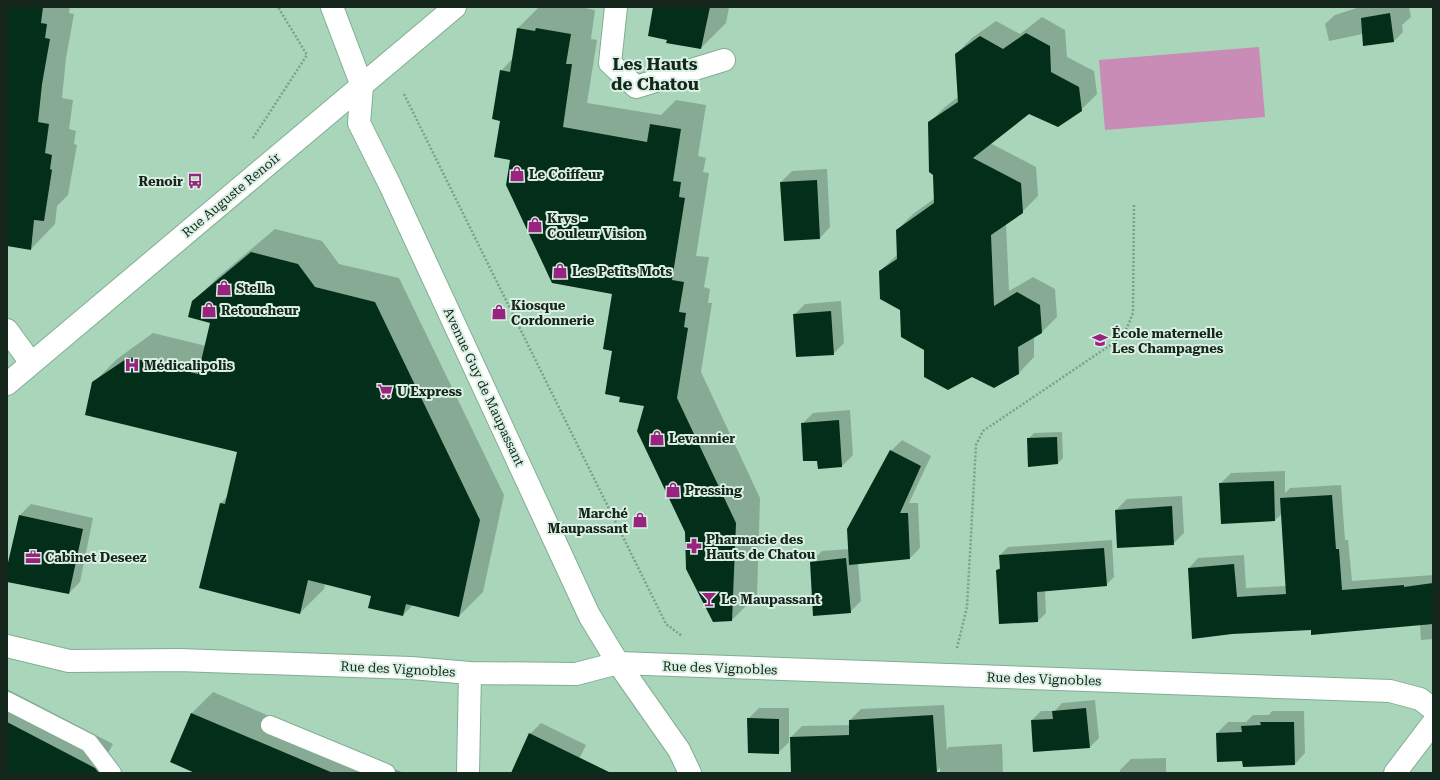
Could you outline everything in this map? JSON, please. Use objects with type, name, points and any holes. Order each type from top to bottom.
[{"type":"street","name":"Avenue Guy de Maupassant","points":[[332,7],[362,86],[359,123],[390,185],[589,615],[618,664],[679,750],[690,773]]},
{"type":"street","name":"Rue Auguste Renoir","points":[[7,384],[455,7]]},
{"type":"street","points":[[616,7],[610,64],[636,87],[724,60]]},
{"type":"street","points":[[7,330],[31,363]]},
{"type":"street","name":"Rue des Vignobles","points":[[7,646],[69,661],[178,660],[411,668],[470,673],[576,674],[618,664],[1390,691],[1420,699],[1433,709]]},
{"type":"street","points":[[468,773],[470,673]]},
{"type":"street","points":[[1395,773],[1433,724]]},
{"type":"lane","points":[[7,701],[89,743],[112,773]]},
{"type":"lane","points":[[270,725],[386,773]]},
{"type":"path","points":[[252,139],[308,55],[278,7]]},
{"type":"path","points":[[404,94],[666,624],[684,637]]},
{"type":"path","points":[[951,676],[966,607],[976,445],[983,431],[1118,340],[1127,328],[1133,313],[1134,204]]},
{"type":"shaded area","points":[[1259,47],[1265,117],[1105,130],[1099,60]]},
{"type":"building","points":[[7,7],[43,7],[41,23],[47,24],[45,38],[50,39],[42,84],[38,122],[49,124],[45,153],[52,155],[50,169],[52,170],[44,221],[34,220],[31,250],[7,246]]},
{"type":"building","points":[[653,7],[710,7],[701,49],[666,43],[667,40],[648,36]]},
{"type":"building","points":[[1390,13],[1394,42],[1363,46],[1361,18]]},
{"type":"building","points":[[517,28],[535,31],[536,28],[571,34],[566,64],[572,64],[563,127],[647,142],[650,124],[681,129],[673,181],[681,182],[679,197],[685,198],[672,280],[684,282],[679,312],[686,313],[684,327],[688,328],[677,398],[736,523],[732,621],[713,622],[686,569],[685,532],[637,431],[644,406],[619,402],[620,397],[605,394],[612,351],[603,349],[612,294],[552,283],[506,185],[510,160],[494,157],[500,121],[492,119],[500,70],[510,72]]},
{"type":"building","points":[[1026,33],[1050,46],[1051,72],[1079,87],[1082,111],[1058,127],[1029,114],[973,158],[1021,183],[1023,213],[991,235],[994,306],[1017,292],[1040,305],[1042,333],[1018,347],[1019,374],[994,388],[972,377],[948,390],[924,377],[924,350],[901,337],[900,310],[880,299],[879,271],[897,259],[896,230],[934,203],[933,175],[929,172],[928,122],[958,102],[955,54],[980,36],[1003,49]]},
{"type":"building","points":[[817,180],[820,239],[784,241],[780,182]]},
{"type":"building","points":[[251,252],[298,264],[315,287],[375,302],[480,520],[459,617],[406,604],[403,616],[368,608],[371,596],[308,580],[300,614],[199,588],[220,503],[225,504],[237,452],[85,415],[92,382],[129,357],[198,374],[210,323],[188,317],[192,301]]},
{"type":"building","points":[[831,311],[834,355],[796,357],[793,314]]},
{"type":"building","points":[[839,420],[842,467],[818,469],[817,461],[803,461],[801,423]]},
{"type":"building","points":[[1057,437],[1058,464],[1028,467],[1027,438]]},
{"type":"building","points":[[890,450],[921,466],[900,513],[908,513],[910,559],[849,565],[847,529]]},
{"type":"building","points":[[1274,481],[1275,521],[1221,524],[1219,483]]},
{"type":"building","points":[[1332,495],[1336,549],[1339,549],[1342,590],[1404,585],[1404,587],[1433,583],[1433,624],[1311,635],[1311,630],[1232,634],[1192,639],[1188,568],[1234,564],[1237,597],[1286,594],[1280,498]]},
{"type":"building","points":[[1172,506],[1174,545],[1117,548],[1115,510]]},
{"type":"building","points":[[19,515],[83,529],[69,594],[7,582],[7,567]]},
{"type":"building","points":[[1104,548],[1107,586],[1037,592],[1038,622],[999,624],[996,570],[1000,569],[999,555]]},
{"type":"building","points":[[846,558],[851,613],[813,616],[810,562]]},
{"type":"building","points":[[1086,708],[1090,748],[1033,752],[1031,720],[1053,719],[1052,711]]},
{"type":"building","points":[[191,713],[333,773],[195,773],[170,762]]},
{"type":"building","points":[[933,715],[937,773],[791,773],[790,737],[849,735],[849,720]]},
{"type":"building","points":[[747,718],[779,719],[779,754],[748,753]]},
{"type":"building","points":[[7,722],[95,768],[99,773],[7,773]]},
{"type":"building","points":[[1260,722],[1294,722],[1295,765],[1243,767],[1242,761],[1217,762],[1216,733],[1242,732],[1241,726],[1261,725]]},
{"type":"building","points":[[529,733],[611,773],[511,773]]},
{"type":"place","name":"Le Coiffeur","points":[[517,174]]},
{"type":"place","name":"Renoir","points":[[195,181]]},
{"type":"place","name":"Krys - Couleur Vision","points":[[535,225]]},
{"type":"place","name":"Les Petits Mots","points":[[560,271]]},
{"type":"place","name":"Stella","points":[[224,288]]},
{"type":"place","name":"Retoucheur","points":[[209,310]]},
{"type":"place","name":"Kiosque Cordonnerie","points":[[499,312]]},
{"type":"place","name":"École maternelle Les Champagnes","points":[[1100,340]]},
{"type":"place","name":"Médicalipolis","points":[[132,365]]},
{"type":"place","name":"U Express","points":[[385,391]]},
{"type":"place","name":"Levannier","points":[[657,438]]},
{"type":"place","name":"Pressing","points":[[673,490]]},
{"type":"place","name":"Marché Maupassant","points":[[640,520]]},
{"type":"place","name":"Pharmacie des Hauts de Chatou","points":[[694,546]]},
{"type":"place","name":"Cabinet Deseez","points":[[33,557]]},
{"type":"place","name":"Le Maupassant","points":[[709,599]]},
{"type":"district","name":"Les Hauts de Chatou","points":[[655,74]]}]
